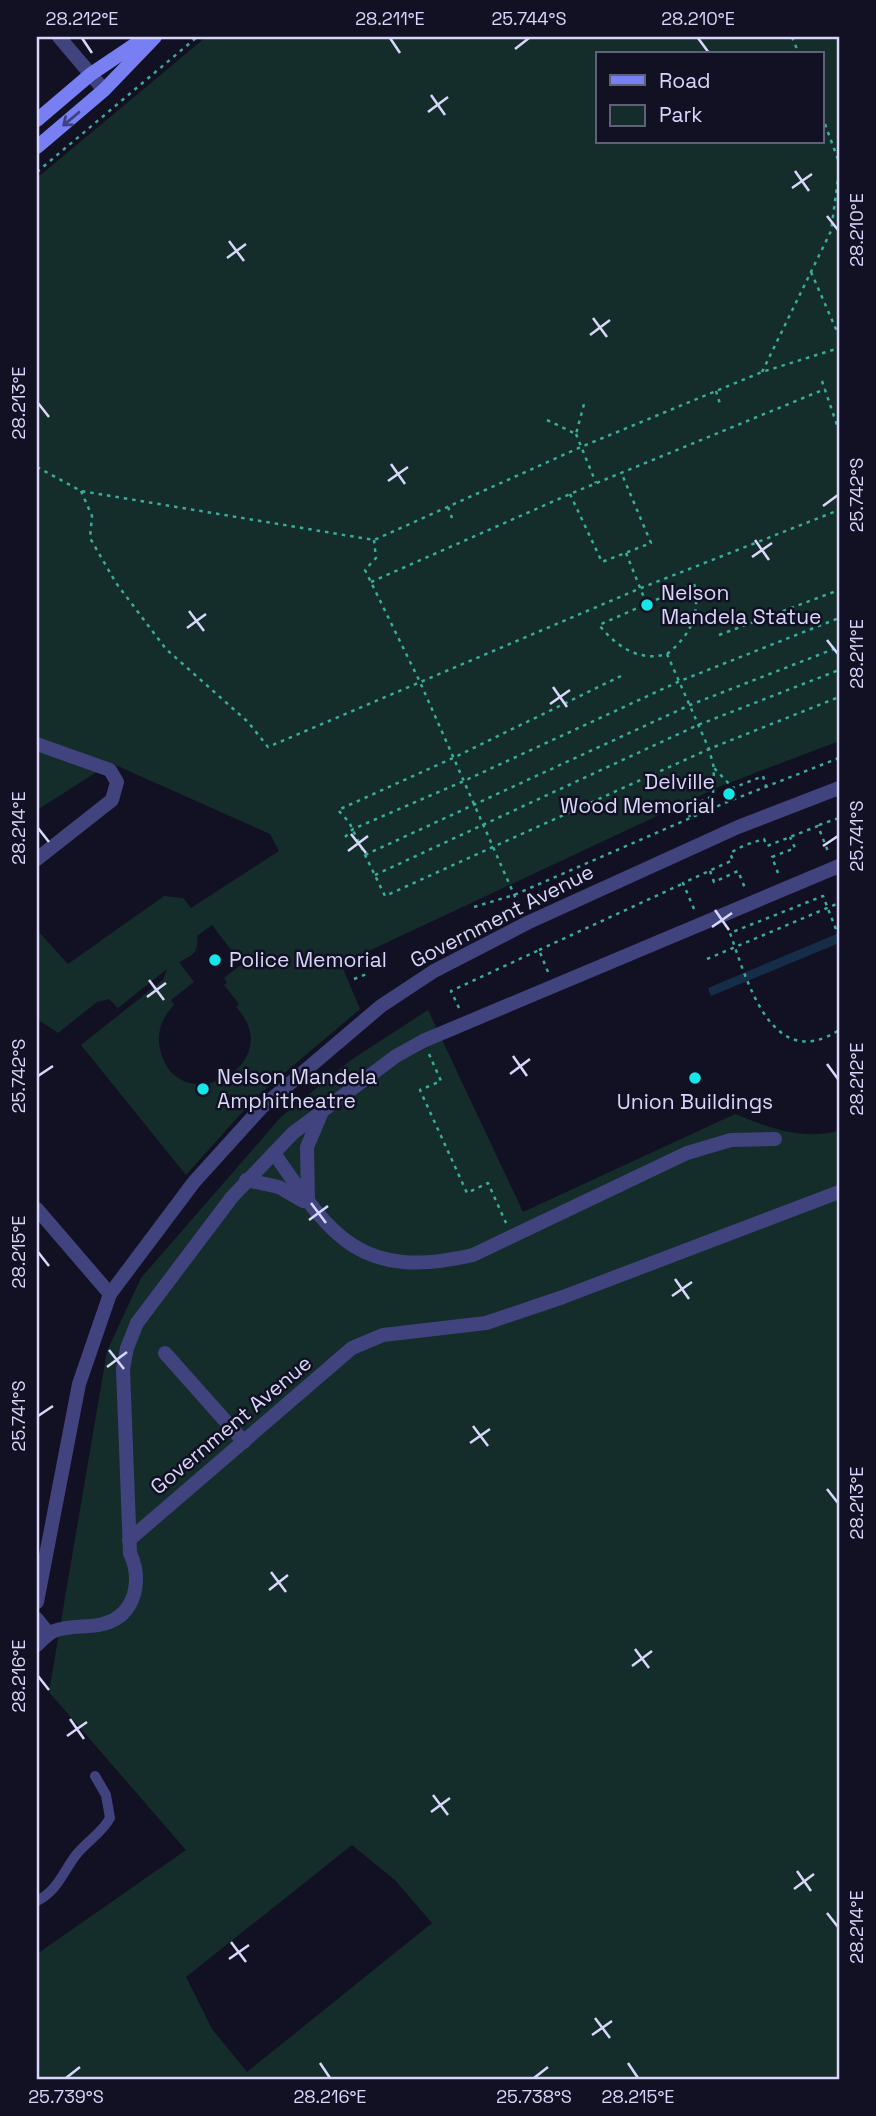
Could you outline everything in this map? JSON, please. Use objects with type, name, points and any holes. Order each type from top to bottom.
[{"type":"main road","points":[[37,120],[91,74],[146,37]]},
{"type":"main road","points":[[37,147],[104,90],[155,37]]},
{"type":"street","points":[[59,37],[104,90]]},
{"type":"street","points":[[37,744],[110,770],[117,782],[112,800],[37,859]]},
{"type":"street","name":"Government Avenue","points":[[37,1602],[79,1384],[110,1294],[213,1158],[288,1083],[406,988],[527,923],[738,827],[839,788]]},
{"type":"street","name":"Government Avenue","points":[[49,1634],[105,1623],[118,1617],[130,1605],[135,1593],[137,1569],[130,1552],[122,1395],[127,1348],[152,1301],[246,1180],[325,1106],[396,1056],[423,1041],[750,901],[839,866]]},
{"type":"street","points":[[308,1204],[307,1147],[325,1106]]},
{"type":"street","points":[[274,1153],[318,1217],[346,1241],[381,1258],[442,1262],[473,1255],[688,1153],[731,1140],[775,1139]]},
{"type":"street","points":[[246,1180],[279,1187],[308,1204]]},
{"type":"street","name":"Government Avenue","points":[[129,1539],[352,1348],[383,1335],[486,1323],[563,1297],[839,1192]]},
{"type":"street","points":[[37,1209],[110,1294]]},
{"type":"street","points":[[165,1353],[244,1442]]},
{"type":"street","points":[[37,1619],[49,1634],[37,1645]]},
{"type":"lane","points":[[37,1901],[55,1889],[75,1856],[103,1831],[110,1818],[106,1795],[95,1776]]},
{"type":"path","points":[[37,172],[197,37]]},
{"type":"path","points":[[824,121],[839,162]]},
{"type":"path","points":[[762,372],[831,231],[839,172]]},
{"type":"path","points":[[811,272],[839,336]]},
{"type":"path","points":[[37,467],[81,491],[374,540],[581,447],[762,372],[839,348]]},
{"type":"path","points":[[821,381],[839,431]]},
{"type":"path","points":[[371,582],[621,472],[825,389]]},
{"type":"path","points":[[716,391],[720,404]]},
{"type":"path","points":[[584,404],[576,433],[596,483]]},
{"type":"path","points":[[547,420],[576,433]]},
{"type":"path","points":[[570,494],[601,562],[651,543],[621,472]]},
{"type":"path","points":[[81,491],[92,516],[90,538],[116,583],[166,649],[248,722],[268,747],[641,588],[839,510]]},
{"type":"path","points":[[447,507],[452,518]]},
{"type":"path","points":[[374,540],[376,558],[365,570],[419,682],[527,923]]},
{"type":"path","points":[[626,553],[647,605]]},
{"type":"path","points":[[694,583],[698,597],[692,627],[682,642],[667,654],[654,658],[627,650],[612,642],[599,625],[647,605],[694,583]]},
{"type":"path","points":[[719,635],[839,590]]},
{"type":"path","points":[[345,837],[353,829],[680,681],[839,618]]},
{"type":"path","points":[[365,855],[690,705],[839,647]]},
{"type":"path","points":[[667,654],[709,749],[714,768],[713,796],[686,808],[690,818]]},
{"type":"path","points":[[375,874],[698,724],[839,670]]},
{"type":"path","points":[[621,676],[453,758],[338,810],[353,829],[385,896],[709,749],[839,697]]},
{"type":"path","points":[[474,907],[514,895],[690,818],[839,758]]},
{"type":"path","points":[[714,768],[733,788],[762,776],[766,786]]},
{"type":"path","points":[[465,1022],[451,991],[733,860],[730,853],[745,845],[764,839],[767,846],[839,818]]},
{"type":"path","points":[[818,826],[829,853]]},
{"type":"path","points":[[778,873],[772,857],[794,848],[790,836]]},
{"type":"path","points":[[710,871],[714,882],[738,871],[750,901]]},
{"type":"path","points":[[683,883],[694,909]]},
{"type":"path","points":[[839,937],[822,896],[730,933],[764,1014],[777,1032],[809,1042],[826,1039],[839,1031]]},
{"type":"path","points":[[707,959],[839,903]]},
{"type":"path","points":[[774,911],[775,915]]},
{"type":"path","points":[[539,950],[554,985]]},
{"type":"path","points":[[354,979],[368,974]]},
{"type":"path","points":[[423,1041],[441,1081],[420,1090],[467,1193],[488,1183],[512,1237]]},
{"type":"green space","points":[[206,37],[839,37],[839,741],[721,786],[341,964],[360,1009],[255,1098],[186,1175],[81,1045],[163,980],[167,969],[118,1008],[109,999],[97,1002],[58,1033],[37,1019],[37,930],[68,964],[164,896],[183,898],[191,908],[279,851],[270,834],[111,763],[37,810],[37,178]],"holes":[[[212,925],[242,964],[224,978],[227,983],[224,985],[239,1004],[236,1007],[249,1029],[250,1049],[240,1066],[225,1078],[206,1084],[186,1082],[170,1071],[159,1043],[163,1020],[174,1005],[171,1000],[194,982],[179,962],[194,953],[197,936]]]},
{"type":"green space","points":[[428,1010],[523,1212],[735,1114],[786,1132],[811,1134],[839,1131],[839,2079],[37,2079],[37,1954],[186,1850],[49,1692],[107,1351],[141,1278],[281,1117],[351,1060]],"holes":[[[352,1845],[395,1880],[432,1923],[247,2072],[212,2029],[186,1977]]]},
{"type":"water","points":[[839,933],[839,943],[711,996],[708,988]]},
{"type":"place","name":"Nelson Mandela Statue","points":[[647,605]]},
{"type":"place","name":"Delville Wood Memorial","points":[[729,794]]},
{"type":"place","name":"Police Memorial","points":[[215,960]]},
{"type":"place","name":"Union Buildings","points":[[695,1078]]},
{"type":"place","name":"Nelson Mandela Amphitheatre","points":[[203,1089]]}]
